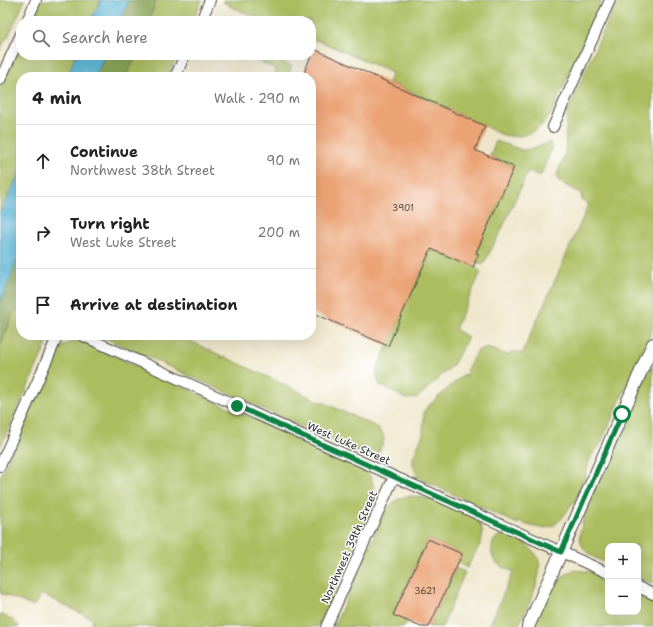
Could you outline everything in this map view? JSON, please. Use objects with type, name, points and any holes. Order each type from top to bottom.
[{"type":"street","points":[[29,16],[36,0]]},
{"type":"street","points":[[203,16],[210,0]]},
{"type":"street","points":[[554,127],[610,0]]},
{"type":"street","points":[[0,80],[16,45]]},
{"type":"street","points":[[177,72],[183,60]]},
{"type":"street","points":[[0,466],[56,340]]},
{"type":"street","name":"West Luke Street","points":[[92,340],[605,572]]},
{"type":"street","points":[[528,627],[653,344]]},
{"type":"street","name":"Northwest 39th Street","points":[[326,627],[394,477]]},
{"type":"street","points":[[641,588],[653,594]]},
{"type":"green space","points":[[0,0],[25,0],[18,16],[16,16],[16,20],[0,51]]},
{"type":"green space","points":[[40,0],[101,0],[93,16],[32,16]]},
{"type":"green space","points":[[129,0],[156,0],[151,16],[122,16]]},
{"type":"green space","points":[[156,0],[202,0],[195,16],[151,16]]},
{"type":"green space","points":[[223,0],[602,0],[552,112],[546,121],[538,128],[531,133],[522,136],[504,135],[495,132],[485,126],[388,82],[392,73],[316,40],[316,16],[253,16],[229,6],[229,3],[224,3]]},
{"type":"green space","points":[[617,0],[653,0],[653,328],[599,447],[589,460],[584,480],[574,504],[572,503],[561,519],[550,527],[537,527],[519,522],[518,524],[418,478],[413,465],[413,458],[423,434],[424,412],[426,408],[464,374],[466,376],[468,373],[466,371],[477,351],[487,348],[508,355],[514,351],[522,354],[589,204],[582,200],[581,193],[558,180],[557,175],[565,153],[567,112]]},
{"type":"green space","points":[[16,52],[16,60],[74,60],[69,72],[16,72],[16,180],[0,213],[0,87]]},
{"type":"green space","points":[[103,60],[134,60],[128,72],[97,72]]},
{"type":"green space","points":[[134,60],[175,60],[170,72],[128,72]]},
{"type":"green space","points":[[256,60],[278,60],[292,66],[289,72],[275,72],[276,69]]},
{"type":"green space","points":[[496,141],[522,150],[533,149],[550,142],[552,147],[541,175],[528,171],[502,229],[483,265],[475,262],[479,254],[476,253],[514,167],[490,156]]},
{"type":"green space","points":[[431,249],[474,266],[481,272],[455,329],[468,337],[453,365],[417,398],[406,399],[380,385],[377,376],[377,369]]},
{"type":"green space","points":[[16,263],[16,310],[13,313],[0,347],[0,304]]},
{"type":"green space","points":[[16,310],[16,340],[49,340],[0,448],[0,347],[13,313]]},
{"type":"green space","points":[[110,340],[188,340],[220,355],[221,358],[225,357],[317,400],[318,402],[322,402],[377,427],[384,437],[383,445],[380,447],[377,454],[372,456],[365,455]]},
{"type":"green space","points":[[70,341],[81,341],[88,344],[365,469],[374,485],[374,504],[318,627],[90,627],[93,619],[41,594],[37,603],[32,606],[0,593],[0,477],[57,351],[59,352],[62,347]]},
{"type":"green space","points":[[653,366],[653,584],[641,578],[641,543],[605,543],[605,562],[590,555],[584,548],[580,539],[581,528],[596,487],[644,380]]},
{"type":"green space","points":[[408,496],[435,500],[476,519],[482,531],[482,537],[480,544],[467,568],[458,563],[462,554],[428,539],[393,614],[407,621],[404,627],[334,627],[382,517],[393,503]]},
{"type":"green space","points":[[501,535],[515,538],[527,545],[537,556],[539,563],[539,572],[534,592],[518,627],[489,627],[513,572],[500,565],[493,557],[492,548],[494,540]]},
{"type":"green space","points":[[456,568],[465,572],[442,627],[429,627]]},
{"type":"green space","points":[[573,570],[596,572],[605,576],[605,615],[641,615],[641,592],[653,598],[653,627],[533,627],[551,586],[553,586]]},
{"type":"green space","points":[[0,614],[13,620],[20,627],[0,627]]},
{"type":"water","points":[[101,0],[129,0],[122,16],[93,16]]},
{"type":"water","points":[[74,60],[103,60],[97,72],[69,72]]},
{"type":"water","points":[[16,180],[16,263],[0,304],[0,213]]},
{"type":"building","points":[[316,50],[485,126],[475,150],[514,167],[476,253],[479,254],[473,267],[431,249],[388,346],[316,314],[316,72],[304,72],[309,60],[316,60]]},
{"type":"building","points":[[428,539],[462,554],[429,627],[421,627],[393,615]]},
{"type":"route","points":[[237,406],[561,552],[622,414]]}]
